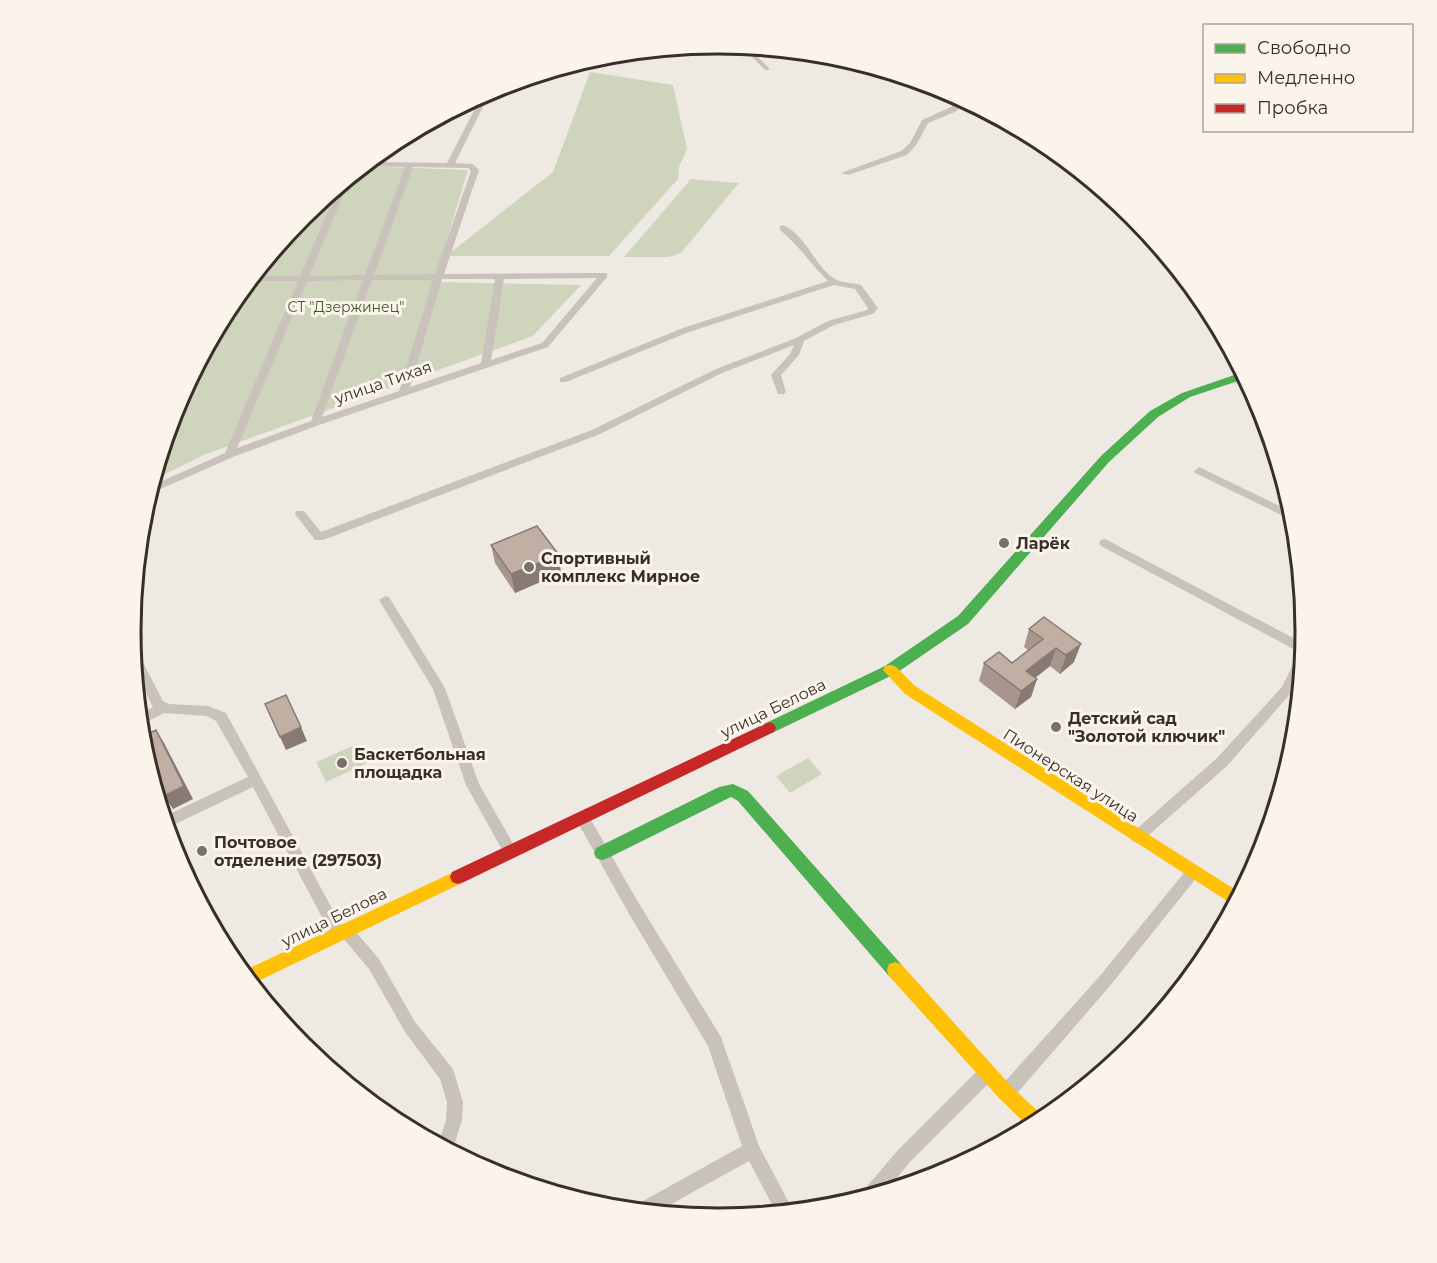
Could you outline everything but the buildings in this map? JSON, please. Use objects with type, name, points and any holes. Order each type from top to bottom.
[{"type":"main road","name":"улица Белова","points":[[254,974],[890,670],[963,620],[1105,459],[1154,414],[1186,395],[1237,378]]},
{"type":"main road","name":"Пионерская улица","points":[[890,670],[910,690],[1231,896]]},
{"type":"main road","points":[[602,853],[724,792],[733,790],[738,792],[759,813],[843,914],[1006,1094],[1031,1117]]},
{"type":"street","points":[[753,55],[767,69]]},
{"type":"street","points":[[845,173],[904,153],[914,144],[925,122],[954,109],[956,106]]},
{"type":"street","points":[[450,165],[479,107]]},
{"type":"street","points":[[381,163],[470,166],[475,170],[438,278],[404,392]]},
{"type":"street","points":[[315,423],[410,165]]},
{"type":"street","points":[[229,455],[338,197]]},
{"type":"street","points":[[783,228],[797,239],[817,266],[834,282]]},
{"type":"street","name":"улица Тихая","points":[[160,486],[229,455],[315,423],[545,345],[604,275],[500,277]]},
{"type":"street","points":[[261,279],[500,277],[486,364]]},
{"type":"street","points":[[300,514],[319,537],[596,432],[719,371],[799,340],[831,323],[873,309],[858,287],[834,282],[686,330],[563,380]]},
{"type":"street","points":[[781,392],[776,375],[781,367],[796,355],[799,340]]},
{"type":"street","points":[[1199,471],[1284,513]]},
{"type":"street","points":[[1105,543],[1296,644]]},
{"type":"street","points":[[385,600],[439,688],[473,785],[510,851]]},
{"type":"street","points":[[142,673],[158,705],[208,711],[221,717],[341,932],[374,964],[410,1028],[447,1075],[455,1102],[454,1120],[447,1141]]},
{"type":"street","points":[[1137,837],[1222,762],[1287,690],[1294,674]]},
{"type":"street","points":[[147,715],[163,707]]},
{"type":"street","points":[[173,819],[256,780]]},
{"type":"street","points":[[582,817],[715,1042],[752,1150],[782,1205]]},
{"type":"street","points":[[1006,1094],[1104,982],[1193,872]]},
{"type":"street","points":[[879,1186],[904,1156],[987,1072]]},
{"type":"street","points":[[653,1205],[752,1150]]},
{"type":"green space","points":[[590,72],[673,85],[687,149],[679,167],[678,179],[609,256],[446,256],[553,172]]},
{"type":"green space","name":"СТ \"Дзержинец\"","points":[[376,167],[468,170],[434,282],[581,285],[533,336],[206,454],[163,475],[185,411],[218,343],[238,311],[260,280],[310,223]]},
{"type":"green space","points":[[691,179],[739,183],[681,253],[669,257],[624,257]]},
{"type":"green space","name":"Баскетбольная площадка","points":[[357,744],[367,763],[326,782],[316,762]]},
{"type":"green space","points":[[808,758],[822,774],[790,793],[776,776]]},
{"type":"traffic: fast","points":[[769,728],[890,670],[963,620],[1105,459],[1154,414],[1186,395],[1237,378]]},
{"type":"traffic: fast","points":[[602,853],[724,792],[733,790],[743,796],[895,970]]},
{"type":"traffic: slow","points":[[890,670],[910,690],[1231,896]]},
{"type":"traffic: slow","points":[[254,974],[458,877]]},
{"type":"traffic: slow","points":[[895,970],[1006,1093],[1031,1117]]},
{"type":"traffic: jam","points":[[458,877],[769,728]]},
{"type":"place","name":"Ларёк","points":[[1004,543]]},
{"type":"place","name":"Спортивный комплекс Мирное","points":[[529,567]]},
{"type":"place","name":"Детский сад \"Золотой ключик\"","points":[[1056,727]]},
{"type":"place","name":"Баскетбольная площадка","points":[[342,763]]},
{"type":"place","name":"Почтовое отделение (297503)","points":[[202,851]]}]
